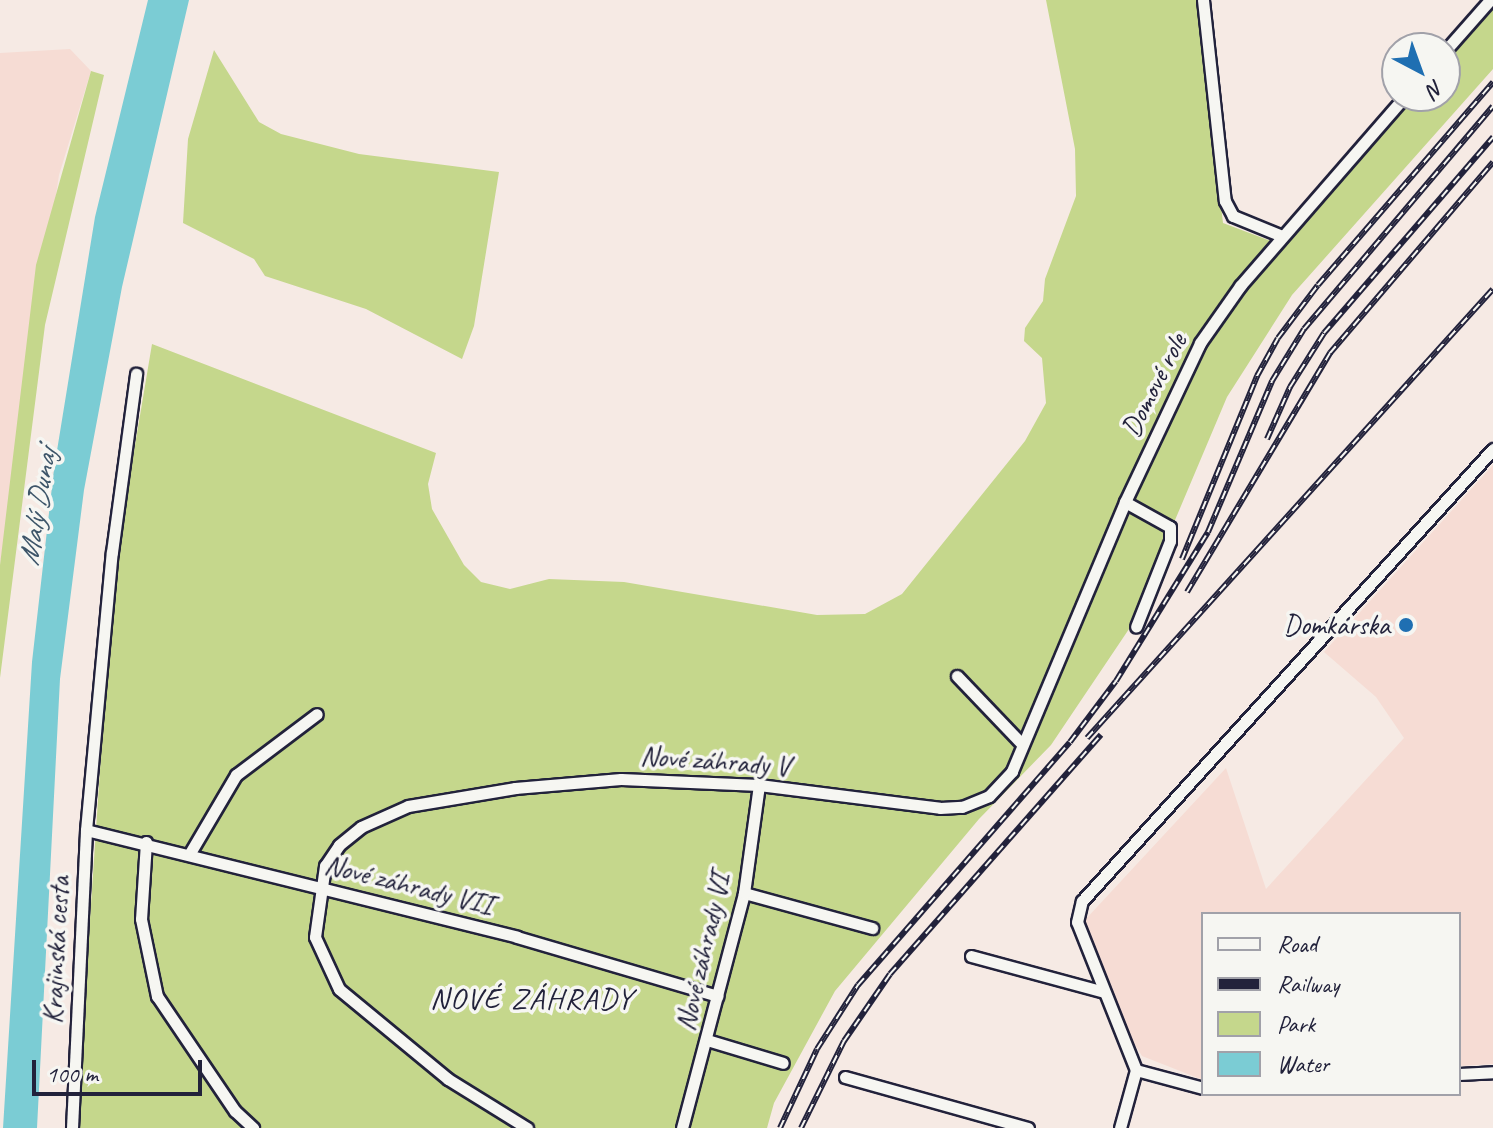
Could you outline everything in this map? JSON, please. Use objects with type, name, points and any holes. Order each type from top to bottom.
[{"type":"street","points":[[1203,0],[1225,201],[1233,216],[1247,225],[1282,236]]},
{"type":"street","points":[[1461,33],[1490,0]]},
{"type":"street","name":"Domové role","points":[[1021,743],[1125,502],[1200,343],[1282,236],[1391,112]]},
{"type":"street","name":"Krajinská cesta","points":[[72,1128],[86,830],[112,552],[136,374]]},
{"type":"street","points":[[1120,1128],[1136,1070],[1077,922],[1082,901],[1493,449]]},
{"type":"street","points":[[1125,502],[1161,518],[1170,527],[1170,541],[1136,627]]},
{"type":"street","points":[[957,676],[1021,743]]},
{"type":"street","points":[[190,853],[236,775],[317,714]]},
{"type":"street","name":"Nové záhrady V","points":[[527,1128],[448,1079],[339,989],[315,937],[325,866],[347,837],[408,806],[503,789],[621,779],[759,785],[962,807],[1001,786],[1021,743]]},
{"type":"street","name":"Nové záhrady VI","points":[[682,1128],[744,893],[759,785]]},
{"type":"street","name":"Nové záhrady VII","points":[[86,830],[146,842],[517,937],[717,996]]},
{"type":"street","points":[[146,842],[141,919],[157,996],[202,1066],[253,1128]]},
{"type":"street","points":[[744,893],[872,928]]},
{"type":"street","points":[[971,956],[1104,992]]},
{"type":"street","points":[[707,1040],[783,1063]]},
{"type":"street","points":[[1136,1070],[1201,1087]]},
{"type":"street","points":[[1461,1074],[1493,1072]]},
{"type":"street","points":[[845,1077],[1028,1128]]},
{"type":"shaded area","points":[[70,49],[91,71],[59,175],[0,565],[0,53]]},
{"type":"shaded area","points":[[1493,465],[1493,1064],[1461,1066],[1461,912],[1201,912],[1201,1079],[1142,1056],[1127,1032],[1084,921],[1226,768],[1266,889],[1404,738],[1376,697],[1324,652]]},
{"type":"green space","points":[[1046,0],[1197,0],[1223,223],[1281,245],[1396,112],[1455,112],[1292,295],[1227,397],[1129,629],[1051,745],[979,819],[835,991],[774,1103],[767,1128],[76,1128],[113,576],[152,344],[436,453],[428,484],[432,509],[464,565],[481,582],[510,589],[549,579],[624,582],[817,615],[865,614],[902,594],[1025,441],[1046,403],[1042,358],[1024,341],[1025,328],[1043,301],[1045,279],[1076,196],[1075,149]]},
{"type":"green space","points":[[1493,0],[1493,69],[1461,105],[1461,37]]},
{"type":"green space","points":[[214,50],[259,122],[281,134],[359,154],[499,172],[474,326],[462,359],[366,309],[265,276],[254,259],[183,223],[188,139]]},
{"type":"green space","points":[[91,71],[104,75],[45,325],[0,678],[0,565],[36,265]]},
{"type":"water","points":[[148,0],[189,0],[122,287],[84,490],[60,679],[37,1128],[3,1128],[32,662],[54,469],[95,217]]},
{"type":"railway","points":[[1182,559],[1257,376],[1278,338],[1318,285],[1493,82]]},
{"type":"railway","points":[[780,1128],[817,1049],[858,985],[1070,742],[1116,681],[1208,532],[1272,381],[1304,329],[1493,106]]},
{"type":"railway","points":[[1267,439],[1290,387],[1324,333],[1493,137]]},
{"type":"railway","points":[[1187,592],[1330,353],[1493,162]]},
{"type":"railway","points":[[1087,738],[1493,289]]},
{"type":"railway","points":[[801,1128],[844,1041],[890,974],[1101,735]]},
{"type":"place","name":"Domkárska","points":[[1406,625]]},
{"type":"district","name":"NOVÉ ZÁHRADY","points":[[532,998]]},
{"type":"water label","name":"Malý Dunaj","points":[[37,507]]}]
